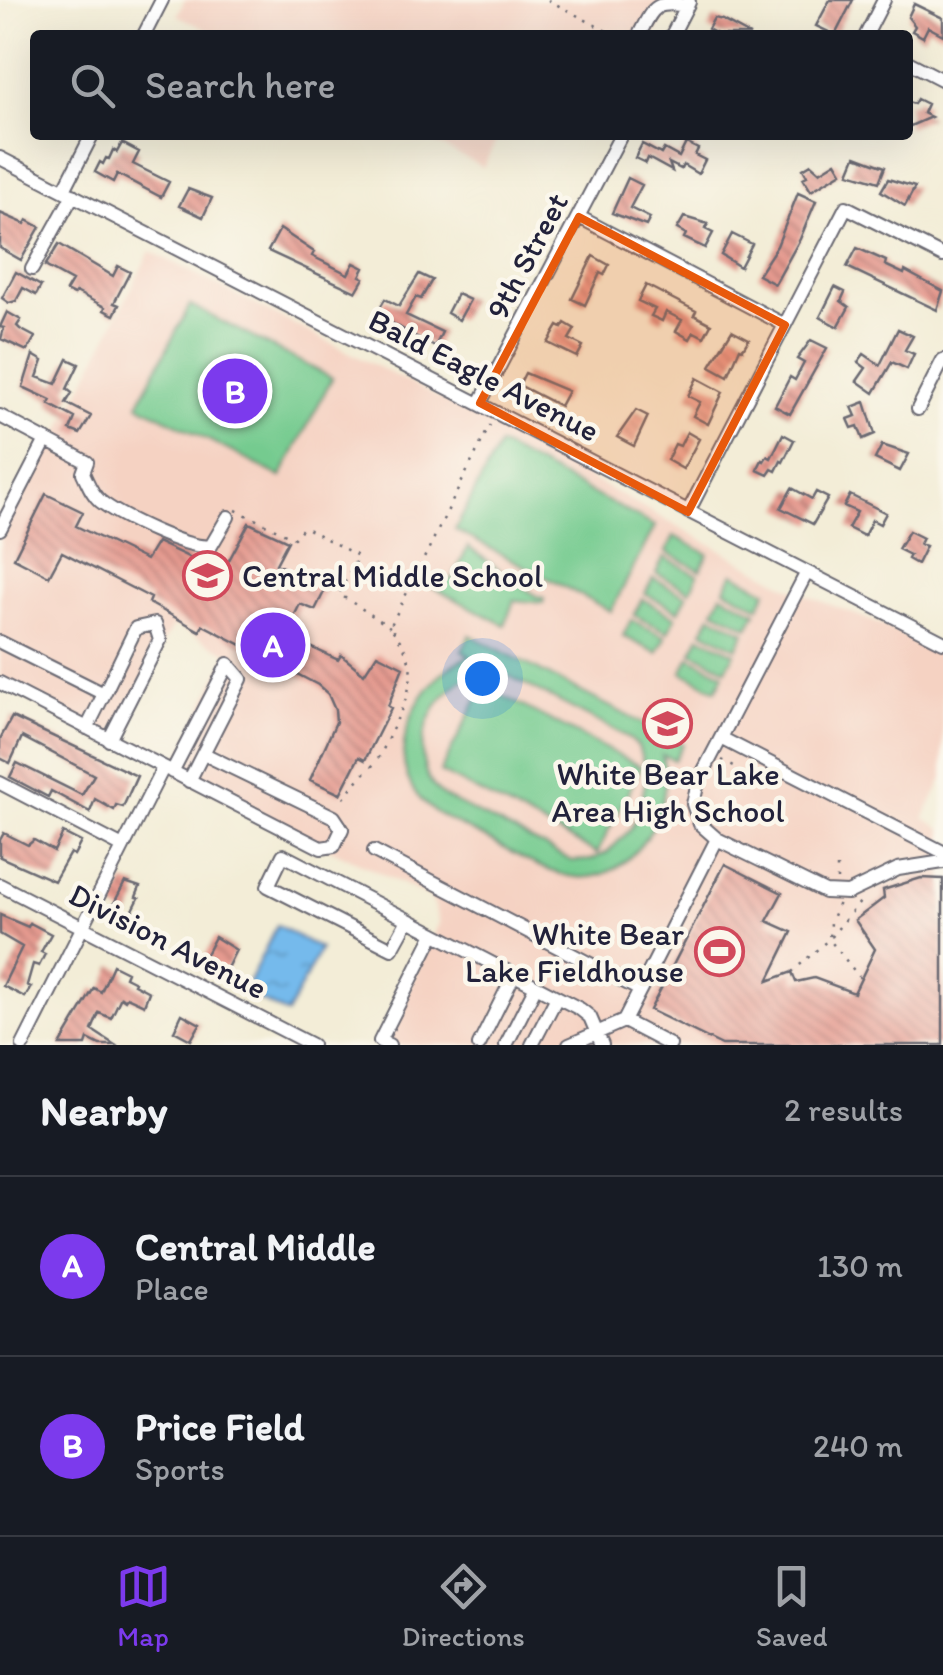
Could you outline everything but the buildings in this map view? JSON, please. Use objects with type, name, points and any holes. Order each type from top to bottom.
[{"type":"street","points":[[147,30],[162,0]]},
{"type":"street","points":[[869,30],[884,0]]},
{"type":"street","points":[[642,30],[659,4],[689,3],[675,30]]},
{"type":"street","points":[[913,65],[943,80]]},
{"type":"street","points":[[32,270],[90,140]]},
{"type":"street","name":"9th Street","points":[[480,403],[618,140]]},
{"type":"street","name":"Bald Eagle Avenue","points":[[0,158],[943,642]]},
{"type":"street","points":[[688,512],[846,207],[943,256]]},
{"type":"street","points":[[579,218],[785,325]]},
{"type":"street","points":[[918,408],[943,360]]},
{"type":"street","points":[[0,416],[87,462],[83,473],[101,502],[183,545],[211,546],[230,512]]},
{"type":"street","points":[[0,529],[46,440]]},
{"type":"street","points":[[807,572],[698,782],[694,804],[700,824],[717,839],[825,892],[848,892],[898,869],[943,862]]},
{"type":"street","points":[[87,728],[136,628],[155,624],[160,640],[108,740]]},
{"type":"street","points":[[0,642],[104,694]]},
{"type":"street","points":[[23,1045],[123,847],[228,664],[241,679],[189,782]]},
{"type":"street","points":[[2,689],[87,728],[321,848],[334,846],[342,830],[334,817],[204,754]]},
{"type":"street","points":[[721,738],[943,852]]},
{"type":"street","points":[[0,782],[123,847]]},
{"type":"street","points":[[916,838],[922,864]]},
{"type":"street","points":[[568,1045],[624,1021],[717,839]]},
{"type":"street","points":[[374,852],[640,990]]},
{"type":"street","points":[[408,920],[392,949],[268,886],[282,856],[408,920],[514,975],[558,997],[590,1016],[602,1045]]},
{"type":"street","name":"Division Avenue","points":[[0,885],[312,1045]]},
{"type":"street","points":[[388,1045],[380,1040],[434,934]]},
{"type":"street","points":[[478,1045],[514,975]]},
{"type":"street","points":[[506,1045],[536,986]]},
{"type":"street","points":[[532,1045],[558,997]]},
{"type":"street","points":[[624,1021],[670,1045]]},
{"type":"path","points":[[548,0],[605,30]]},
{"type":"path","points":[[390,627],[453,504],[494,411]]},
{"type":"path","points":[[230,512],[294,538],[304,527],[358,556],[340,594],[390,627],[405,646],[411,686],[376,762],[357,778],[344,798]]},
{"type":"path","points":[[792,972],[829,939],[862,900],[828,903]]},
{"type":"path","points":[[839,904],[830,922],[829,939],[860,978]]},
{"type":"highlighted area","points":[[579,217],[785,325],[688,512],[480,403]]},
{"type":"shaded area","points":[[185,0],[673,0],[657,30],[208,30],[177,15]]},
{"type":"shaded area","points":[[429,140],[496,140],[483,167]]},
{"type":"shaded area","name":"White Bear Lake Area High School","points":[[150,251],[490,424],[796,591],[887,627],[943,656],[943,779],[924,818],[943,830],[943,1045],[383,1045],[439,923],[431,898],[172,772],[228,653],[173,625],[109,740],[0,684],[0,529],[46,440],[54,444]]},
{"type":"green space","points":[[190,305],[332,378],[281,477],[138,404]]},
{"type":"green space","points":[[499,445],[655,526],[611,611],[455,530]]},
{"type":"green space","points":[[674,536],[708,554],[700,570],[666,552]]},
{"type":"green space","points":[[468,547],[504,573],[514,571],[515,581],[544,598],[543,603],[514,600],[505,625],[422,585],[423,580],[428,583],[453,579]]},
{"type":"green space","points":[[664,557],[698,575],[690,591],[656,573]]},
{"type":"green space","points":[[733,573],[767,591],[759,607],[725,589]]},
{"type":"green space","points":[[653,578],[687,596],[679,611],[645,594]]},
{"type":"green space","points":[[722,594],[756,612],[748,627],[714,610]]},
{"type":"green space","points":[[642,599],[676,617],[668,632],[634,615]]},
{"type":"green space","points":[[711,615],[745,632],[737,648],[703,631]]},
{"type":"green space","points":[[631,620],[666,637],[657,653],[623,636]]},
{"type":"green space","points":[[470,635],[683,744],[674,760],[662,755],[665,786],[661,807],[648,835],[629,858],[609,872],[589,877],[548,870],[447,819],[417,795],[407,776],[405,735],[422,696],[436,679],[470,656],[462,651]],"holes":[[[489,671],[507,675],[626,736],[638,746],[647,775],[638,815],[629,831],[608,852],[591,860],[572,861],[443,796],[430,780],[423,762],[423,742],[439,703],[470,676]]]},
{"type":"green space","points":[[700,636],[735,653],[726,669],[692,652]]},
{"type":"green space","points":[[690,657],[724,674],[716,690],[682,672]]},
{"type":"green space","points":[[484,686],[641,767],[597,853],[440,772]]},
{"type":"water","points":[[277,925],[320,949],[287,1014],[244,992]]},
{"type":"place","name":"Price Field","points":[[235,391]]},
{"type":"place","name":"Central Middle School","points":[[207,576]]},
{"type":"place","name":"Central Middle","points":[[273,645]]},
{"type":"place","name":"White Bear Lake Area High School","points":[[668,724]]},
{"type":"place","name":"White Bear Lake Fieldhouse","points":[[719,952]]}]
